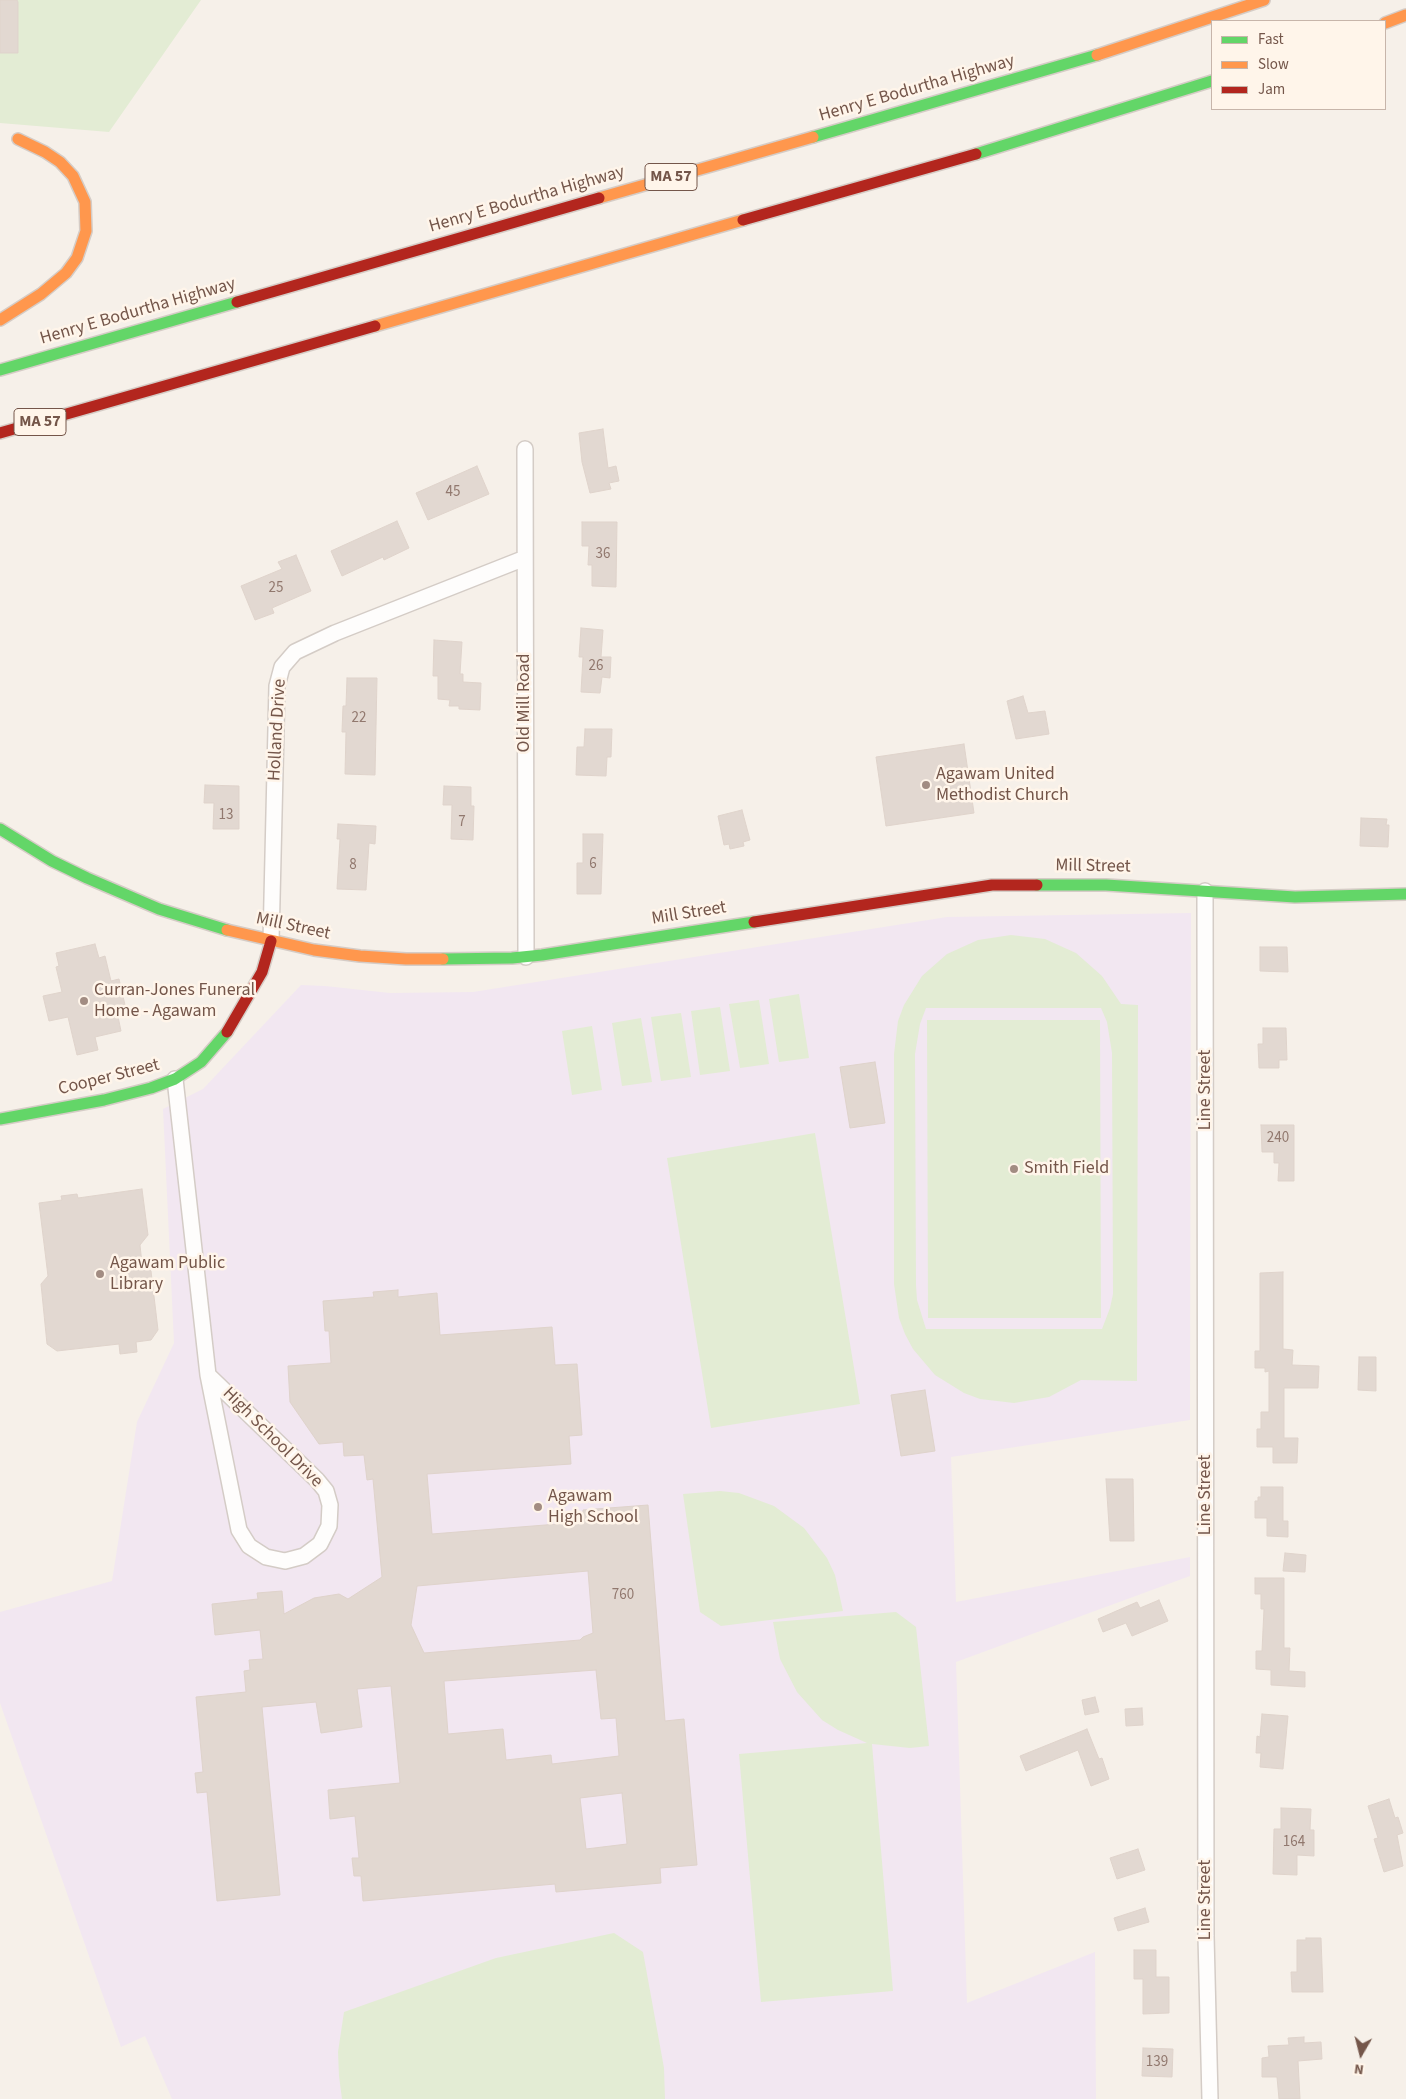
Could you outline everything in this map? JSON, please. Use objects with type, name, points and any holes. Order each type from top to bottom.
[{"type":"main road","name":"Henry E Bodurtha Highway","points":[[0,370],[1005,82],[1133,44],[1264,0]]},
{"type":"main road","points":[[1386,23],[1406,15]]},
{"type":"main road","name":"MA 57","points":[[0,433],[969,156],[1211,81]]},
{"type":"main road","points":[[0,320],[41,294],[66,273],[77,258],[86,231],[85,202],[73,176],[60,162],[45,152],[14,139]]},
{"type":"main road","name":"Mill Street","points":[[0,830],[52,861],[123,894],[196,921],[271,941],[336,954],[383,958],[432,960],[526,957],[992,886],[1106,884],[1295,897],[1406,894]]},
{"type":"main road","name":"Cooper Street","points":[[0,1119],[87,1104],[150,1088],[175,1079],[201,1062],[223,1038],[253,990],[262,972],[271,941]]},
{"type":"street","name":"Old Mill Road","points":[[525,449],[526,957]]},
{"type":"street","name":"Holland Drive","points":[[271,941],[277,686],[282,667],[295,652],[335,633],[525,558]]},
{"type":"street","name":"Line Street","points":[[1205,891],[1206,1936],[1210,2099]]},
{"type":"street","name":"High School Drive","points":[[175,1079],[208,1375],[237,1523],[241,1535],[254,1551],[272,1560],[292,1560],[310,1553],[324,1539],[329,1526],[330,1505],[326,1491],[317,1480],[208,1375]]},
{"type":"shaded area","name":"Agawam High School","points":[[1191,913],[1190,1420],[951,1457],[956,1602],[1190,1557],[1190,1576],[956,1662],[967,2003],[1095,1952],[1096,2099],[172,2099],[145,2036],[121,2047],[0,1703],[0,1612],[112,1581],[137,1422],[174,1343],[163,1109],[203,1089],[301,985],[390,993],[473,992],[947,917]]},
{"type":"green space","points":[[0,0],[201,0],[109,132],[0,123]]},
{"type":"green space","points":[[1011,935],[1045,939],[1076,953],[1102,976],[1121,1004],[1138,1005],[1137,1381],[1081,1380],[1049,1397],[1014,1403],[980,1399],[964,1393],[935,1375],[913,1349],[899,1318],[894,1284],[894,1054],[898,1021],[904,1005],[922,976],[947,954],[978,940]],"holes":[[[926,1008],[1101,1008],[1107,1022],[1112,1053],[1113,1294],[1102,1329],[926,1329],[917,1300],[916,1285],[915,1054],[920,1024]]]},
{"type":"green space","points":[[799,994],[809,1058],[779,1062],[769,999]]},
{"type":"green space","points":[[759,1000],[769,1064],[740,1068],[729,1004]]},
{"type":"green space","points":[[720,1007],[730,1071],[700,1075],[691,1011]]},
{"type":"green space","points":[[681,1013],[691,1077],[661,1081],[651,1017]]},
{"type":"green space","points":[[641,1018],[652,1082],[622,1086],[612,1023]]},
{"type":"green space","name":"Smith Field","points":[[927,1020],[1100,1020],[1101,1318],[928,1318]]},
{"type":"green space","points":[[592,1026],[602,1090],[572,1095],[562,1031]]},
{"type":"green space","points":[[815,1133],[860,1404],[711,1428],[667,1158]]},
{"type":"green space","points":[[720,1491],[739,1493],[774,1506],[804,1528],[827,1558],[835,1575],[843,1611],[721,1626],[700,1612],[683,1494]]},
{"type":"green space","points":[[896,1612],[916,1627],[929,1746],[910,1748],[872,1744],[893,1991],[761,2002],[739,1754],[867,1743],[838,1730],[822,1720],[797,1692],[780,1659],[773,1622]]},
{"type":"green space","points":[[614,1933],[643,1952],[664,2068],[665,2099],[342,2099],[338,2052],[344,2012],[496,1958]]},
{"type":"building","points":[[0,0],[17,0],[18,2],[18,53],[0,53]]},
{"type":"building","points":[[603,429],[608,468],[616,466],[619,481],[609,483],[611,489],[590,493],[582,462],[579,433]]},
{"type":"building","points":[[477,466],[489,494],[428,520],[416,493]]},
{"type":"building","points":[[397,521],[409,548],[384,560],[383,557],[342,576],[331,551]]},
{"type":"building","points":[[582,522],[617,522],[616,587],[592,586],[592,565],[588,565],[589,546],[582,546]]},
{"type":"building","points":[[296,555],[311,591],[272,608],[274,613],[255,620],[241,586],[282,569],[278,562]]},
{"type":"building","points":[[581,628],[603,630],[601,657],[611,657],[610,678],[602,677],[600,693],[581,692],[583,657],[579,657]]},
{"type":"building","points":[[434,640],[462,642],[460,674],[463,674],[463,682],[481,683],[480,710],[459,709],[459,706],[449,706],[450,700],[438,699],[438,676],[433,676]]},
{"type":"building","points":[[347,678],[377,678],[375,775],[345,774],[346,732],[342,732],[343,706],[346,706]]},
{"type":"building","points":[[1023,696],[1028,713],[1045,711],[1049,734],[1016,739],[1007,701]]},
{"type":"building","points":[[585,729],[612,729],[611,757],[607,757],[606,776],[576,775],[577,747],[584,747]]},
{"type":"building","points":[[964,744],[974,813],[886,826],[876,757]]},
{"type":"building","points":[[205,785],[239,786],[239,829],[213,829],[214,803],[204,803]]},
{"type":"building","points":[[444,786],[471,787],[471,806],[474,806],[473,840],[451,839],[452,805],[443,805]]},
{"type":"building","points":[[742,810],[750,840],[743,842],[744,846],[730,849],[729,844],[724,845],[718,816]]},
{"type":"building","points":[[1361,818],[1387,819],[1386,825],[1389,825],[1388,847],[1360,846]]},
{"type":"building","points":[[338,824],[376,826],[375,844],[369,843],[366,890],[337,889],[340,839],[337,839]]},
{"type":"building","points":[[583,834],[603,834],[601,894],[577,894],[577,863],[583,863]]},
{"type":"building","name":"Curran-Jones Funeral Home - Agawam","points":[[95,944],[99,958],[105,956],[111,981],[119,979],[125,1005],[116,1007],[121,1031],[95,1037],[98,1050],[77,1055],[68,1017],[49,1021],[43,996],[62,992],[56,967],[59,966],[56,953]]},
{"type":"building","points":[[1260,947],[1287,947],[1288,972],[1260,971]]},
{"type":"building","points":[[1263,1028],[1286,1028],[1287,1060],[1279,1060],[1279,1068],[1259,1068],[1258,1044],[1263,1044]]},
{"type":"building","points":[[875,1062],[885,1123],[850,1128],[840,1067]]},
{"type":"building","points":[[1261,1125],[1294,1125],[1294,1181],[1278,1181],[1279,1163],[1274,1163],[1274,1152],[1262,1152]]},
{"type":"building","name":"Agawam Public Library","points":[[142,1189],[148,1235],[140,1245],[142,1264],[151,1271],[158,1330],[151,1340],[136,1342],[137,1352],[120,1354],[119,1344],[57,1351],[47,1344],[41,1284],[48,1276],[39,1203],[62,1200],[61,1196],[77,1194],[78,1198]]},
{"type":"building","points":[[1283,1272],[1283,1349],[1293,1350],[1292,1365],[1319,1366],[1318,1388],[1284,1388],[1284,1438],[1298,1438],[1297,1463],[1273,1463],[1273,1447],[1257,1447],[1257,1429],[1261,1429],[1261,1412],[1269,1412],[1269,1371],[1265,1372],[1265,1368],[1255,1368],[1255,1351],[1260,1351],[1260,1273]]},
{"type":"building","name":"Agawam High School","points":[[398,1290],[398,1297],[437,1293],[440,1335],[552,1327],[555,1365],[577,1364],[582,1435],[569,1436],[571,1464],[427,1474],[432,1534],[583,1522],[583,1510],[648,1505],[665,1721],[684,1719],[697,1865],[660,1868],[661,1883],[556,1892],[555,1884],[363,1901],[361,1876],[354,1876],[352,1858],[359,1858],[355,1816],[330,1819],[328,1790],[400,1783],[391,1686],[357,1689],[362,1727],[321,1733],[316,1702],[262,1707],[280,1895],[217,1901],[207,1792],[197,1793],[195,1773],[203,1772],[196,1697],[246,1692],[244,1671],[250,1670],[249,1660],[263,1659],[260,1630],[215,1635],[212,1604],[258,1599],[257,1593],[282,1591],[284,1614],[314,1598],[339,1594],[348,1599],[382,1577],[373,1479],[367,1480],[364,1455],[344,1456],[343,1442],[319,1444],[290,1402],[288,1366],[331,1363],[329,1331],[325,1331],[323,1301],[374,1297],[373,1292]],"holes":[[[588,1571],[593,1633],[580,1640],[424,1653],[411,1625],[417,1586]],[[596,1670],[601,1719],[616,1718],[619,1756],[552,1764],[551,1755],[506,1760],[503,1729],[448,1734],[444,1681]],[[622,1793],[627,1844],[586,1849],[580,1798]]]},
{"type":"building","points":[[1359,1357],[1376,1357],[1376,1391],[1358,1390]]},
{"type":"building","points":[[925,1390],[935,1451],[901,1456],[891,1395]]},
{"type":"building","points":[[1106,1479],[1133,1479],[1134,1541],[1110,1541]]},
{"type":"building","points":[[1261,1487],[1283,1487],[1283,1521],[1288,1521],[1288,1537],[1267,1536],[1267,1518],[1255,1518],[1255,1501],[1258,1501],[1258,1497],[1261,1497]]},
{"type":"building","points":[[1285,1553],[1306,1555],[1305,1572],[1283,1571]]},
{"type":"building","points":[[1255,1578],[1284,1578],[1284,1648],[1290,1648],[1289,1671],[1305,1672],[1305,1687],[1271,1685],[1271,1670],[1256,1669],[1256,1651],[1262,1651],[1264,1609],[1261,1609],[1261,1594],[1255,1594]]},
{"type":"building","points":[[1159,1600],[1168,1621],[1132,1636],[1126,1623],[1103,1632],[1098,1619],[1137,1602],[1140,1608]]},
{"type":"building","points":[[1095,1697],[1099,1712],[1085,1715],[1082,1700]]},
{"type":"building","points":[[1142,1708],[1143,1725],[1126,1726],[1125,1709]]},
{"type":"building","points":[[1262,1714],[1288,1716],[1283,1769],[1260,1767],[1261,1753],[1256,1753],[1257,1736],[1260,1737]]},
{"type":"building","points":[[1087,1729],[1099,1759],[1102,1758],[1109,1779],[1091,1786],[1078,1750],[1026,1771],[1020,1756]]},
{"type":"building","points":[[1389,1799],[1395,1818],[1398,1817],[1403,1833],[1397,1835],[1403,1866],[1384,1872],[1374,1839],[1378,1838],[1368,1806]]},
{"type":"building","points":[[1281,1808],[1311,1809],[1310,1830],[1314,1830],[1314,1856],[1297,1855],[1297,1875],[1273,1874],[1274,1829],[1281,1829]]},
{"type":"building","points":[[1138,1849],[1145,1870],[1117,1879],[1110,1858]]},
{"type":"building","points":[[1145,1908],[1149,1922],[1118,1931],[1114,1918]]},
{"type":"building","points":[[1306,1938],[1321,1938],[1323,1992],[1292,1992],[1291,1972],[1297,1972],[1297,1940],[1306,1940]]},
{"type":"building","points":[[1134,1950],[1156,1950],[1156,1977],[1169,1977],[1169,2013],[1143,2014],[1143,1979],[1134,1979]]},
{"type":"building","points":[[1304,2037],[1304,2043],[1321,2042],[1322,2059],[1298,2061],[1300,2099],[1279,2099],[1277,2077],[1262,2077],[1262,2058],[1269,2057],[1268,2046],[1289,2045],[1288,2038]]},
{"type":"building","points":[[1143,2048],[1173,2049],[1172,2077],[1142,2076]]},
{"type":"traffic: fast","points":[[813,137],[1097,55]]},
{"type":"traffic: fast","points":[[976,154],[1211,81]]},
{"type":"traffic: fast","points":[[0,370],[237,302]]},
{"type":"traffic: fast","points":[[0,829],[52,861],[87,878],[159,909],[227,930]]},
{"type":"traffic: fast","points":[[1037,885],[1106,885],[1295,897],[1406,894]]},
{"type":"traffic: fast","points":[[443,959],[512,958],[542,955],[754,922]]},
{"type":"traffic: fast","points":[[0,1119],[104,1100],[151,1088],[175,1079],[201,1062],[227,1032]]},
{"type":"traffic: slow","points":[[1097,55],[1264,0]]},
{"type":"traffic: slow","points":[[1386,23],[1406,15]]},
{"type":"traffic: slow","points":[[599,198],[813,137]]},
{"type":"traffic: slow","points":[[0,320],[41,294],[66,273],[77,258],[86,231],[85,202],[73,176],[60,162],[45,152],[18,139]]},
{"type":"traffic: slow","points":[[375,326],[743,220]]},
{"type":"traffic: slow","points":[[227,930],[314,950],[360,956],[443,959]]},
{"type":"traffic: jam","points":[[743,220],[976,154]]},
{"type":"traffic: jam","points":[[237,302],[599,198]]},
{"type":"traffic: jam","points":[[0,433],[375,326]]},
{"type":"traffic: jam","points":[[754,922],[992,885],[1037,885]]},
{"type":"traffic: jam","points":[[227,1032],[262,972],[271,941]]},
{"type":"place","name":"Agawam United Methodist Church","points":[[926,785]]},
{"type":"place","name":"Curran-Jones Funeral Home - Agawam","points":[[84,1001]]},
{"type":"place","name":"Smith Field","points":[[1014,1169]]},
{"type":"place","name":"Agawam Public Library","points":[[100,1274]]},
{"type":"place","name":"Agawam High School","points":[[538,1507]]}]
